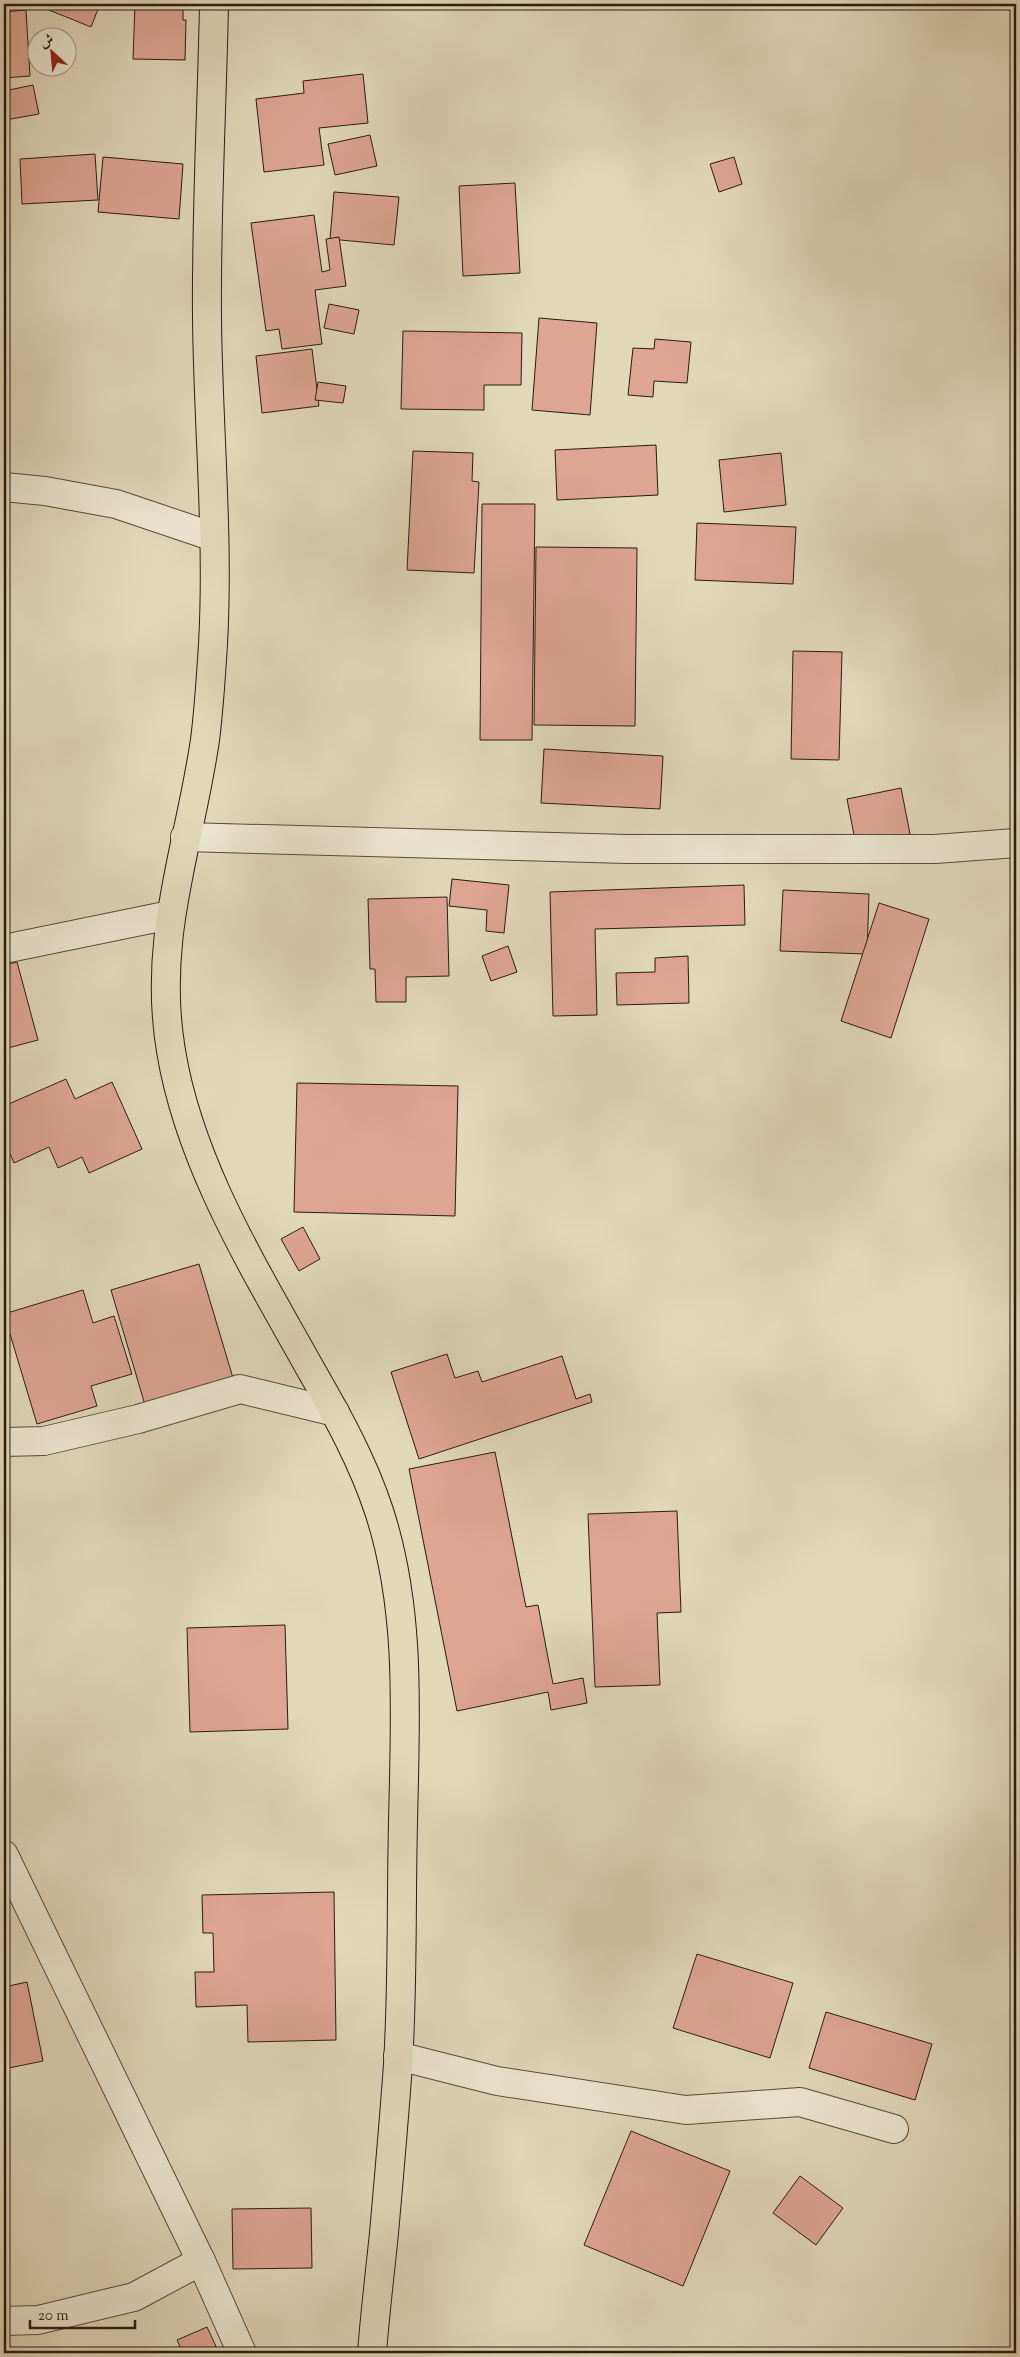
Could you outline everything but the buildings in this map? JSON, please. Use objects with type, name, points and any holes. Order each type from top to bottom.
[{"type":"main road","points":[[214,4],[207,315],[214,537],[214,630],[204,743],[170,915],[166,949],[165,1001],[171,1053],[184,1104],[200,1153],[220,1201],[244,1248],[335,1412],[358,1459],[378,1507],[392,1557],[401,1608],[405,1713],[398,2056],[372,2353]]},
{"type":"street","points":[[4,488],[45,491],[116,504],[214,537]]},
{"type":"street","points":[[185,837],[647,849],[935,849],[1016,842]]},
{"type":"street","points":[[4,949],[170,915]]},
{"type":"street","points":[[4,1442],[44,1441],[138,1419],[240,1389],[335,1412]]},
{"type":"street","points":[[4,1855],[201,2261],[242,2353]]},
{"type":"street","points":[[398,2056],[497,2082],[686,2110],[800,2102],[894,2130]]},
{"type":"street","points":[[4,2320],[38,2320],[134,2297],[201,2261]]}]
